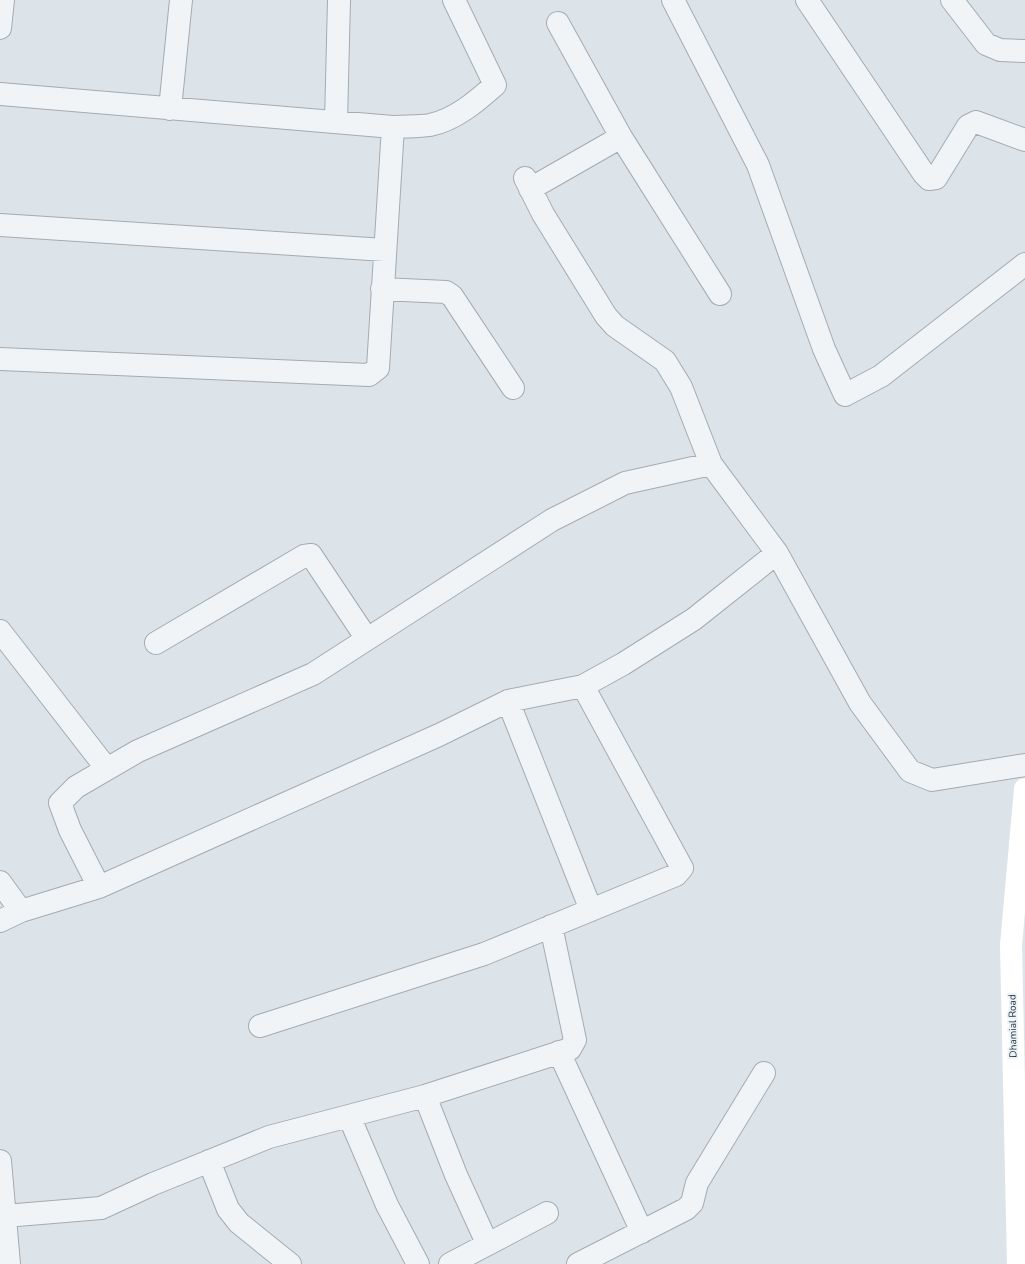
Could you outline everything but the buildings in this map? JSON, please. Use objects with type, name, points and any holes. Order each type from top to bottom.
[{"type":"main road","name":"Dhamial Road","points":[[1018,1264],[1011,945],[1025,789]]},
{"type":"street","points":[[0,28],[3,0]]},
{"type":"street","points":[[170,109],[181,0]]},
{"type":"street","points":[[336,122],[339,0]]},
{"type":"street","points":[[0,94],[393,127],[429,125],[442,122],[475,102],[496,84],[454,0]]},
{"type":"street","points":[[673,0],[758,165],[824,349],[845,395],[881,376],[1025,264]]},
{"type":"street","points":[[807,0],[924,174],[929,179],[936,178],[968,126],[976,122],[1025,140]]},
{"type":"street","points":[[952,0],[986,44],[1000,50],[1025,51]]},
{"type":"street","points":[[558,23],[621,137],[720,294]]},
{"type":"street","points":[[0,359],[369,375],[378,368],[393,127]]},
{"type":"street","points":[[621,137],[528,183],[543,214],[606,316],[615,326],[665,361],[682,387],[711,464],[778,553],[860,703],[910,771],[932,780],[1025,765]]},
{"type":"street","points":[[0,225],[385,250]]},
{"type":"street","points":[[382,289],[446,292],[452,296],[513,388]]},
{"type":"street","points":[[99,887],[70,830],[60,803],[76,787],[138,751],[313,674],[552,520],[625,482],[711,464]]},
{"type":"street","points":[[0,921],[21,911],[99,887],[439,735],[508,702],[584,686],[623,664],[694,619],[778,553]]},
{"type":"street","points":[[156,643],[304,556],[311,555],[367,639]]},
{"type":"street","points":[[0,631],[107,769]]},
{"type":"street","points":[[260,1026],[484,954],[676,875],[682,868],[584,686]]},
{"type":"street","points":[[508,702],[591,910]]},
{"type":"street","points":[[0,882],[21,911]]},
{"type":"street","points":[[5,1216],[101,1208],[209,1161],[269,1137],[424,1096],[570,1049],[575,1040],[551,926]]},
{"type":"street","points":[[559,1052],[642,1232]]},
{"type":"street","points":[[578,1264],[686,1209],[692,1203],[697,1183],[764,1073]]},
{"type":"street","points":[[424,1096],[456,1175],[487,1243]]},
{"type":"street","points":[[349,1116],[387,1205],[418,1264]]},
{"type":"street","points":[[0,1161],[10,1264]]},
{"type":"street","points":[[209,1161],[228,1209],[239,1224],[290,1264]]},
{"type":"street","points":[[450,1264],[487,1243],[547,1213]]}]
